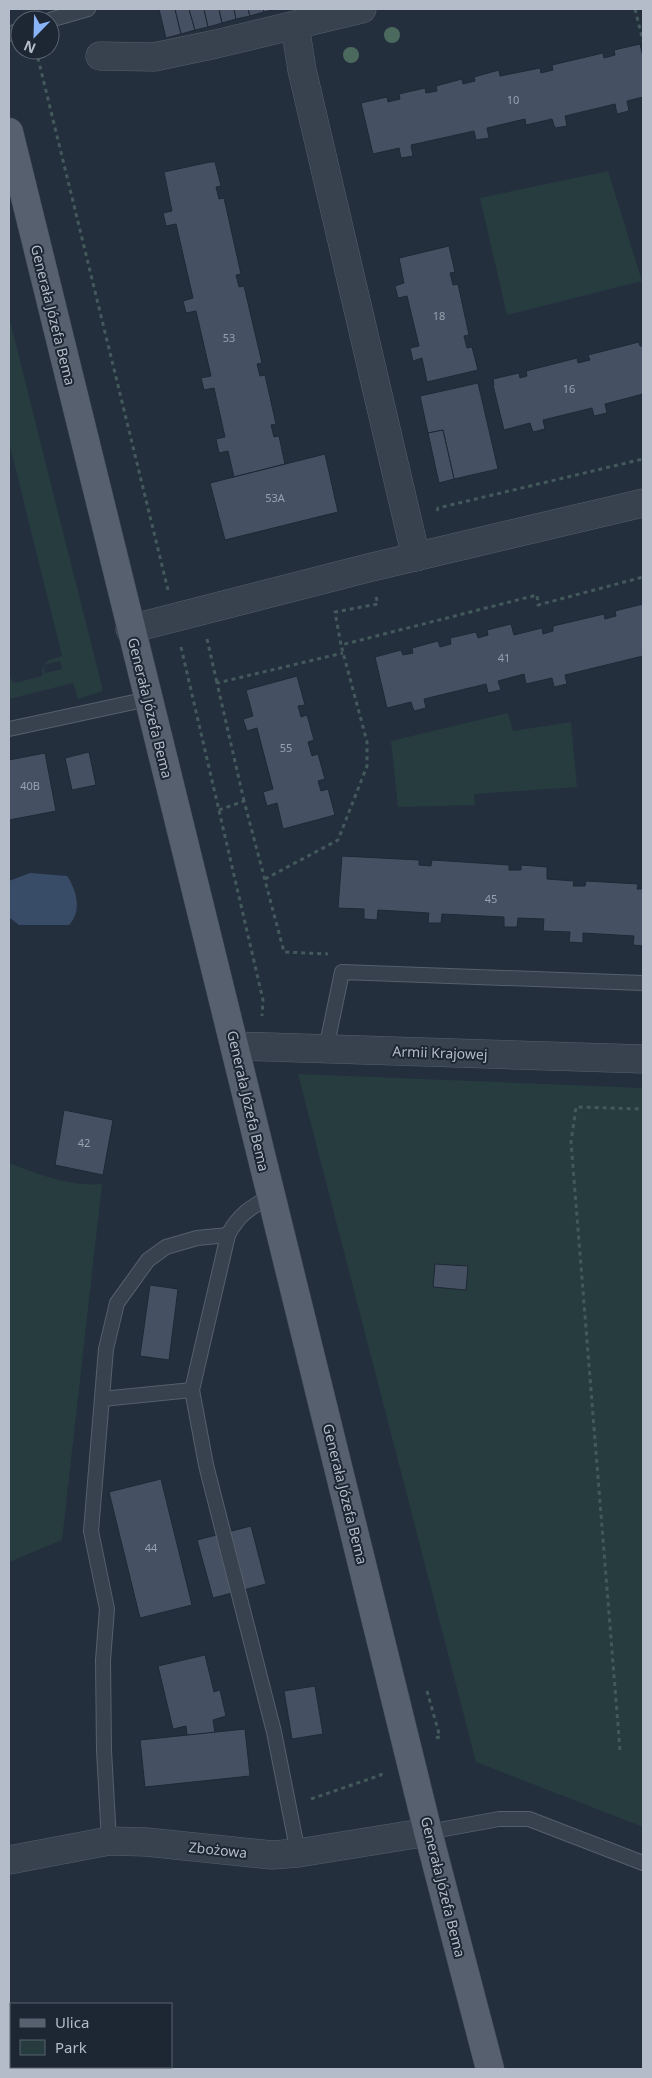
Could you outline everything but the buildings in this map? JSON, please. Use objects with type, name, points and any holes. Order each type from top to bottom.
[{"type":"main road","name":"Generała Józefa Bema","points":[[9,132],[130,629],[236,1046],[271,1196],[428,1832],[490,2069]]},
{"type":"street","points":[[100,56],[154,57],[362,9]]},
{"type":"street","points":[[295,26],[302,70],[416,557]]},
{"type":"street","points":[[130,629],[416,557],[643,503]]},
{"type":"street","name":"Armii Krajowej","points":[[236,1046],[643,1059]]},
{"type":"street","name":"Zbożowa","points":[[9,1860],[109,1841],[146,1842],[272,1855],[298,1853],[428,1832]]},
{"type":"lane","points":[[60,17],[88,9]]},
{"type":"lane","points":[[9,729],[148,699]]},
{"type":"lane","points":[[326,1049],[342,972],[643,983]]},
{"type":"lane","points":[[271,1196],[245,1211],[235,1221],[228,1235],[192,1390],[206,1465],[274,1732],[298,1853]]},
{"type":"lane","points":[[109,1841],[103,1660],[107,1609],[91,1531],[106,1349],[116,1303],[148,1260],[166,1247],[197,1238],[228,1235]]},
{"type":"lane","points":[[102,1399],[192,1390]]},
{"type":"lane","points":[[428,1832],[499,1819],[529,1819],[643,1864]]},
{"type":"path","points":[[635,9],[643,40]]},
{"type":"path","points":[[205,632],[244,800],[284,952],[334,954]]},
{"type":"path","points":[[265,879],[338,840],[367,766],[367,742],[341,645]]},
{"type":"path","points":[[216,683],[344,653]]},
{"type":"path","points":[[219,810],[244,800]]},
{"type":"path","points":[[620,1750],[572,1142],[576,1107],[643,1109]]},
{"type":"green space","points":[[608,171],[642,281],[507,315],[480,198]]},
{"type":"green space","points":[[9,317],[103,691],[78,699],[73,683],[9,699],[9,676],[14,683],[42,676],[43,665],[49,660],[62,656],[9,442]],"holes":[[[60,661],[62,669],[45,673],[43,665]]]},
{"type":"green space","points":[[508,713],[513,731],[571,722],[577,787],[474,794],[475,805],[398,807],[391,741]]},
{"type":"green space","points":[[298,1074],[643,1088],[643,1827],[476,1762]]},
{"type":"green space","points":[[9,1163],[66,1182],[102,1184],[62,1540],[9,1562]]},
{"type":"water","points":[[30,873],[67,876],[77,901],[76,914],[69,925],[19,925],[10,918],[9,881]]}]
